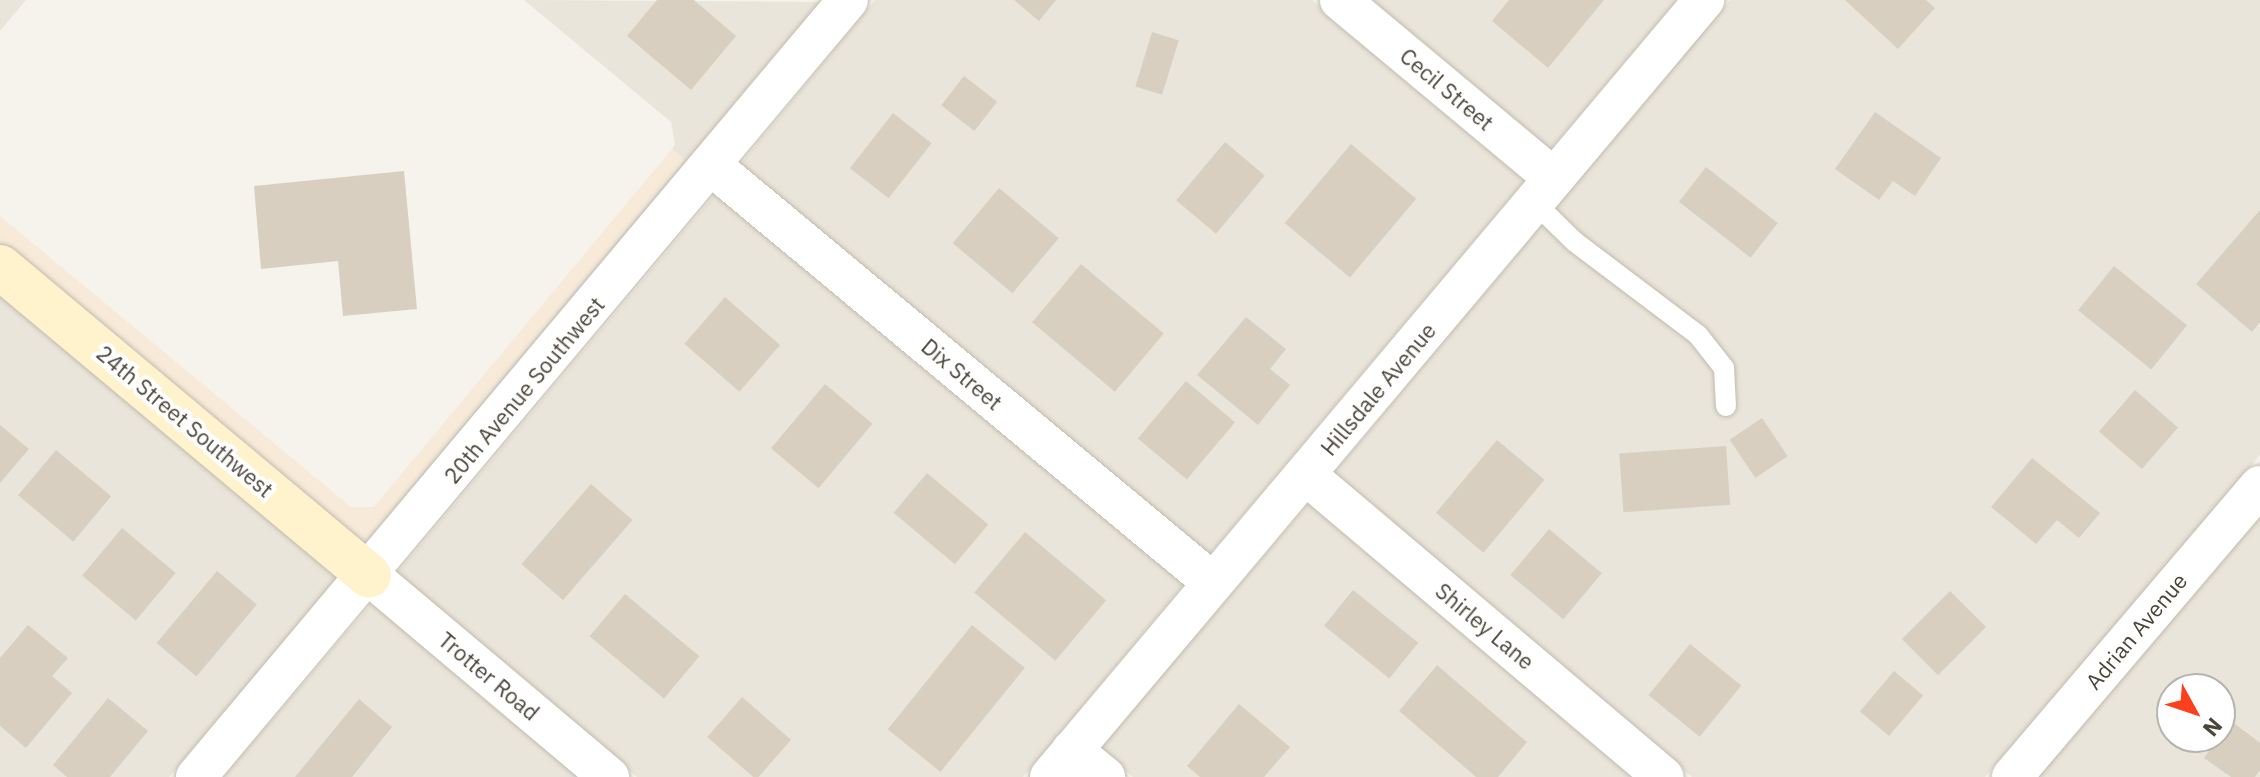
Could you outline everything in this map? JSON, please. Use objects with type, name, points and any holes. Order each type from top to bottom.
[{"type":"street","name":"Cecil Street","points":[[1340,0],[1544,190]]},
{"type":"street","name":"Hillsdale Avenue","points":[[1061,763],[1704,0]]},
{"type":"street","name":"20th Avenue Southwest","points":[[196,777],[369,575],[847,1]]},
{"type":"street","name":"Dix Street","points":[[712,166],[1212,582]]},
{"type":"street","name":"24th Street Southwest","points":[[0,267],[369,575]]},
{"type":"street","name":"Shirley Lane","points":[[1306,475],[1664,777]]},
{"type":"street","name":"Adrian Avenue","points":[[2012,777],[2260,486]]},
{"type":"street","name":"Trotter Road","points":[[369,575],[609,777]]},
{"type":"street","points":[[1061,763],[1105,777]]},
{"type":"lane","points":[[1544,190],[1575,242],[1698,335],[1724,368],[1726,406]]},
{"type":"shaded area","points":[[0,0],[26,0],[0,31]]},
{"type":"shaded area","points":[[524,0],[820,2],[365,548],[362,545],[684,160],[672,149],[675,145],[671,122]]},
{"type":"shaded area","points":[[875,0],[1312,0],[1526,179],[1208,556],[739,166]]},
{"type":"shaded area","points":[[1368,0],[1677,0],[1549,151]]},
{"type":"shaded area","points":[[1730,0],[2260,0],[2260,455],[1985,777],[1692,777],[1333,474]]},
{"type":"shaded area","points":[[672,149],[684,159],[362,545],[0,244],[0,216],[351,507],[374,507]]},
{"type":"shaded area","points":[[716,193],[1185,583],[1023,777],[637,777],[396,574]]},
{"type":"shaded area","points":[[0,290],[342,575],[169,777],[0,777]]},
{"type":"shaded area","points":[[1310,502],[1636,777],[1133,777],[1099,749]]},
{"type":"shaded area","points":[[2260,517],[2260,777],[2038,777]]},
{"type":"shaded area","points":[[373,602],[581,777],[223,777]]},
{"type":"building","points":[[657,0],[694,0],[736,36],[691,90],[627,36]]},
{"type":"building","points":[[1014,0],[1056,0],[1039,21]]},
{"type":"building","points":[[1509,0],[1604,0],[1548,68],[1492,21]]},
{"type":"building","points":[[1845,0],[1926,0],[1935,8],[1898,49]]},
{"type":"building","points":[[1152,32],[1179,40],[1162,95],[1135,87]]},
{"type":"building","points":[[964,76],[997,102],[974,131],[941,105]]},
{"type":"building","points":[[1875,112],[1941,158],[1915,196],[1893,181],[1879,200],[1835,169]]},
{"type":"building","points":[[893,113],[932,143],[889,198],[850,168]]},
{"type":"building","points":[[1225,142],[1265,175],[1216,234],[1176,200]]},
{"type":"building","points":[[1351,144],[1416,199],[1350,278],[1285,223]]},
{"type":"building","points":[[1706,167],[1778,223],[1751,258],[1679,202]]},
{"type":"building","points":[[404,171],[417,309],[343,316],[338,261],[261,269],[254,186]]},
{"type":"building","points":[[999,188],[1059,238],[1012,293],[953,243]]},
{"type":"building","points":[[2260,210],[2260,322],[2252,332],[2196,284]]},
{"type":"building","points":[[1081,264],[1164,333],[1115,392],[1032,322]]},
{"type":"building","points":[[2114,266],[2187,325],[2151,369],[2078,310]]},
{"type":"building","points":[[725,297],[780,345],[739,392],[684,344]]},
{"type":"building","points":[[1246,317],[1286,349],[1270,369],[1290,385],[1258,425],[1197,375]]},
{"type":"building","points":[[1186,381],[1235,422],[1187,480],[1138,438]]},
{"type":"building","points":[[825,384],[872,424],[819,488],[771,448]]},
{"type":"building","points":[[2135,390],[2178,427],[2142,469],[2099,432]]},
{"type":"building","points":[[1762,418],[1788,456],[1755,478],[1730,440]]},
{"type":"building","points":[[0,425],[29,449],[0,483]]},
{"type":"building","points":[[1497,440],[1544,480],[1483,553],[1436,513]]},
{"type":"building","points":[[1726,446],[1730,505],[1623,512],[1619,453]]},
{"type":"building","points":[[56,450],[111,496],[73,541],[18,495]]},
{"type":"building","points":[[2032,458],[2100,513],[2079,538],[2057,520],[2036,544],[1991,507]]},
{"type":"building","points":[[927,473],[988,524],[955,564],[894,513]]},
{"type":"building","points":[[591,484],[633,520],[563,600],[521,564]]},
{"type":"building","points":[[122,528],[176,573],[136,620],[82,575]]},
{"type":"building","points":[[1549,529],[1602,573],[1563,619],[1510,575]]},
{"type":"building","points":[[1025,532],[1106,600],[1055,661],[974,593]]},
{"type":"building","points":[[217,571],[257,604],[196,676],[157,643]]},
{"type":"building","points":[[1353,590],[1418,643],[1389,679],[1324,626]]},
{"type":"building","points":[[1950,591],[1986,627],[1938,675],[1902,639]]},
{"type":"building","points":[[625,594],[699,656],[664,698],[590,636]]},
{"type":"building","points":[[28,625],[68,658],[52,676],[72,693],[26,748],[0,726],[0,658]]},
{"type":"building","points":[[972,625],[1025,668],[941,772],[888,729]]},
{"type":"building","points":[[1690,644],[1741,686],[1700,737],[1648,695]]},
{"type":"building","points":[[1437,665],[1527,742],[1498,777],[1476,777],[1399,711]]},
{"type":"building","points":[[1894,671],[1923,695],[1889,736],[1860,712]]},
{"type":"building","points":[[742,697],[791,740],[759,777],[753,777],[707,737]]},
{"type":"building","points":[[108,698],[148,731],[110,777],[67,777],[53,765]]},
{"type":"building","points":[[359,699],[392,727],[352,777],[295,777]]},
{"type":"building","points":[[1239,704],[1290,747],[1264,777],[1200,777],[1187,766]]},
{"type":"building","points":[[2236,725],[2260,743],[2260,770],[2255,777],[2231,777],[2204,758],[2208,753],[2236,753]]}]
